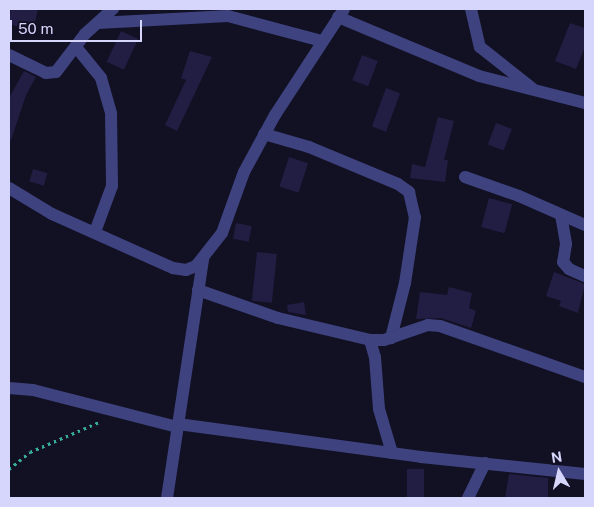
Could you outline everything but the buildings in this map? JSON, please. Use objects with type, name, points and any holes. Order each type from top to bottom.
[{"type":"street","points":[[9,55],[46,74],[63,66],[76,48],[113,9]]},
{"type":"street","points":[[471,9],[480,47],[538,92]]},
{"type":"street","points":[[9,188],[52,214],[173,268],[186,270],[203,259],[222,234],[244,172],[264,134],[341,13],[479,76],[585,103]]},
{"type":"street","points":[[98,23],[228,16],[322,41]]},
{"type":"street","points":[[76,48],[101,78],[111,113],[112,186],[95,232]]},
{"type":"street","points":[[264,134],[309,147],[398,184],[409,192],[415,216],[405,283],[391,338]]},
{"type":"street","points":[[465,177],[519,196],[585,225]]},
{"type":"street","points":[[561,215],[566,244],[563,262],[569,269],[585,276]]},
{"type":"street","points":[[166,498],[203,259]]},
{"type":"street","points":[[198,290],[278,318],[370,340],[391,338],[428,325],[440,326],[585,377]]},
{"type":"street","points":[[370,340],[375,357],[379,409],[392,453]]},
{"type":"street","points":[[9,388],[33,390],[178,425],[392,453],[585,474]]},
{"type":"street","points":[[468,498],[485,463]]},
{"type":"path","points":[[9,469],[30,452],[120,412]]}]
